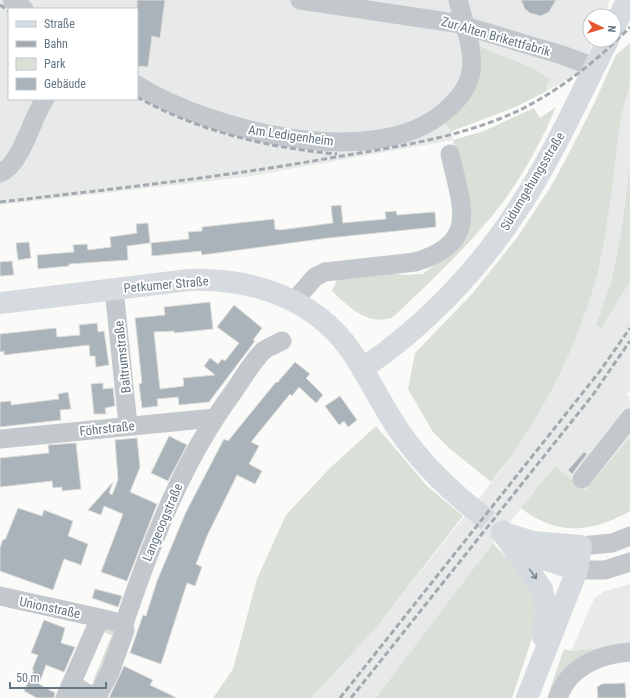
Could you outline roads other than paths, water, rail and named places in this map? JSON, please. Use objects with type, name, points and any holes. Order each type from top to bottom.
[{"type":"main road","points":[[622,12],[628,0]]},
{"type":"main road","name":"Südumgehungsstraße","points":[[362,369],[394,346],[437,306],[467,275],[500,235],[536,179],[604,48]]},
{"type":"main road","name":"Petkumer Straße","points":[[0,303],[114,289],[209,280],[234,282],[257,287],[294,300],[320,318],[347,346],[388,414],[413,450],[441,481],[471,507]]},
{"type":"main road","points":[[502,532],[532,542],[581,546],[577,570],[527,698]]},
{"type":"main road","points":[[502,532],[541,558],[577,570]]},
{"type":"main road","points":[[502,532],[538,581],[545,599],[541,662]]},
{"type":"street","points":[[12,0],[23,8]]},
{"type":"street","name":"Zur Alten Brikettfabrik","points":[[300,0],[455,23],[562,55],[594,67]]},
{"type":"street","name":"Am Ledigenheim","points":[[138,86],[169,103],[203,117],[272,135],[308,140],[357,142],[408,133],[422,127],[440,115],[450,107],[465,88],[471,72],[471,55],[458,1]]},
{"type":"street","points":[[0,173],[4,172],[12,164],[26,141],[38,108],[44,100]]},
{"type":"street","points":[[294,300],[315,277],[325,272],[415,262],[426,259],[454,241],[461,228],[462,214],[450,154]]},
{"type":"street","name":"Baltrumstraße","points":[[114,289],[128,425]]},
{"type":"street","name":"Langeoogstraße","points":[[69,691],[98,695],[110,672],[125,630],[124,624],[146,558],[170,499],[198,445],[214,418],[263,351],[282,341]]},
{"type":"street","name":"Föhrstraße","points":[[0,439],[128,425],[214,418]]},
{"type":"street","points":[[582,479],[630,418]]},
{"type":"street","points":[[581,546],[606,544],[630,536]]},
{"type":"street","points":[[577,570],[605,570],[630,562]]},
{"type":"street","name":"Unionstraße","points":[[0,596],[100,618]]},
{"type":"street","points":[[69,691],[100,618],[124,624]]},
{"type":"street","points":[[558,698],[569,678],[580,668],[596,659],[618,653],[630,652]]},
{"type":"tunnel","points":[[471,507],[502,532]]},
{"type":"railway","points":[[0,5],[8,10]]},
{"type":"railway","points":[[0,202],[252,171],[384,149],[455,133],[502,118],[539,100],[580,72],[630,27]]},
{"type":"railway","points":[[138,98],[184,119],[234,136],[285,147],[337,154]]},
{"type":"railway","points":[[340,698],[600,371],[630,328]]},
{"type":"railway","points":[[351,698],[592,396],[630,341]]}]
